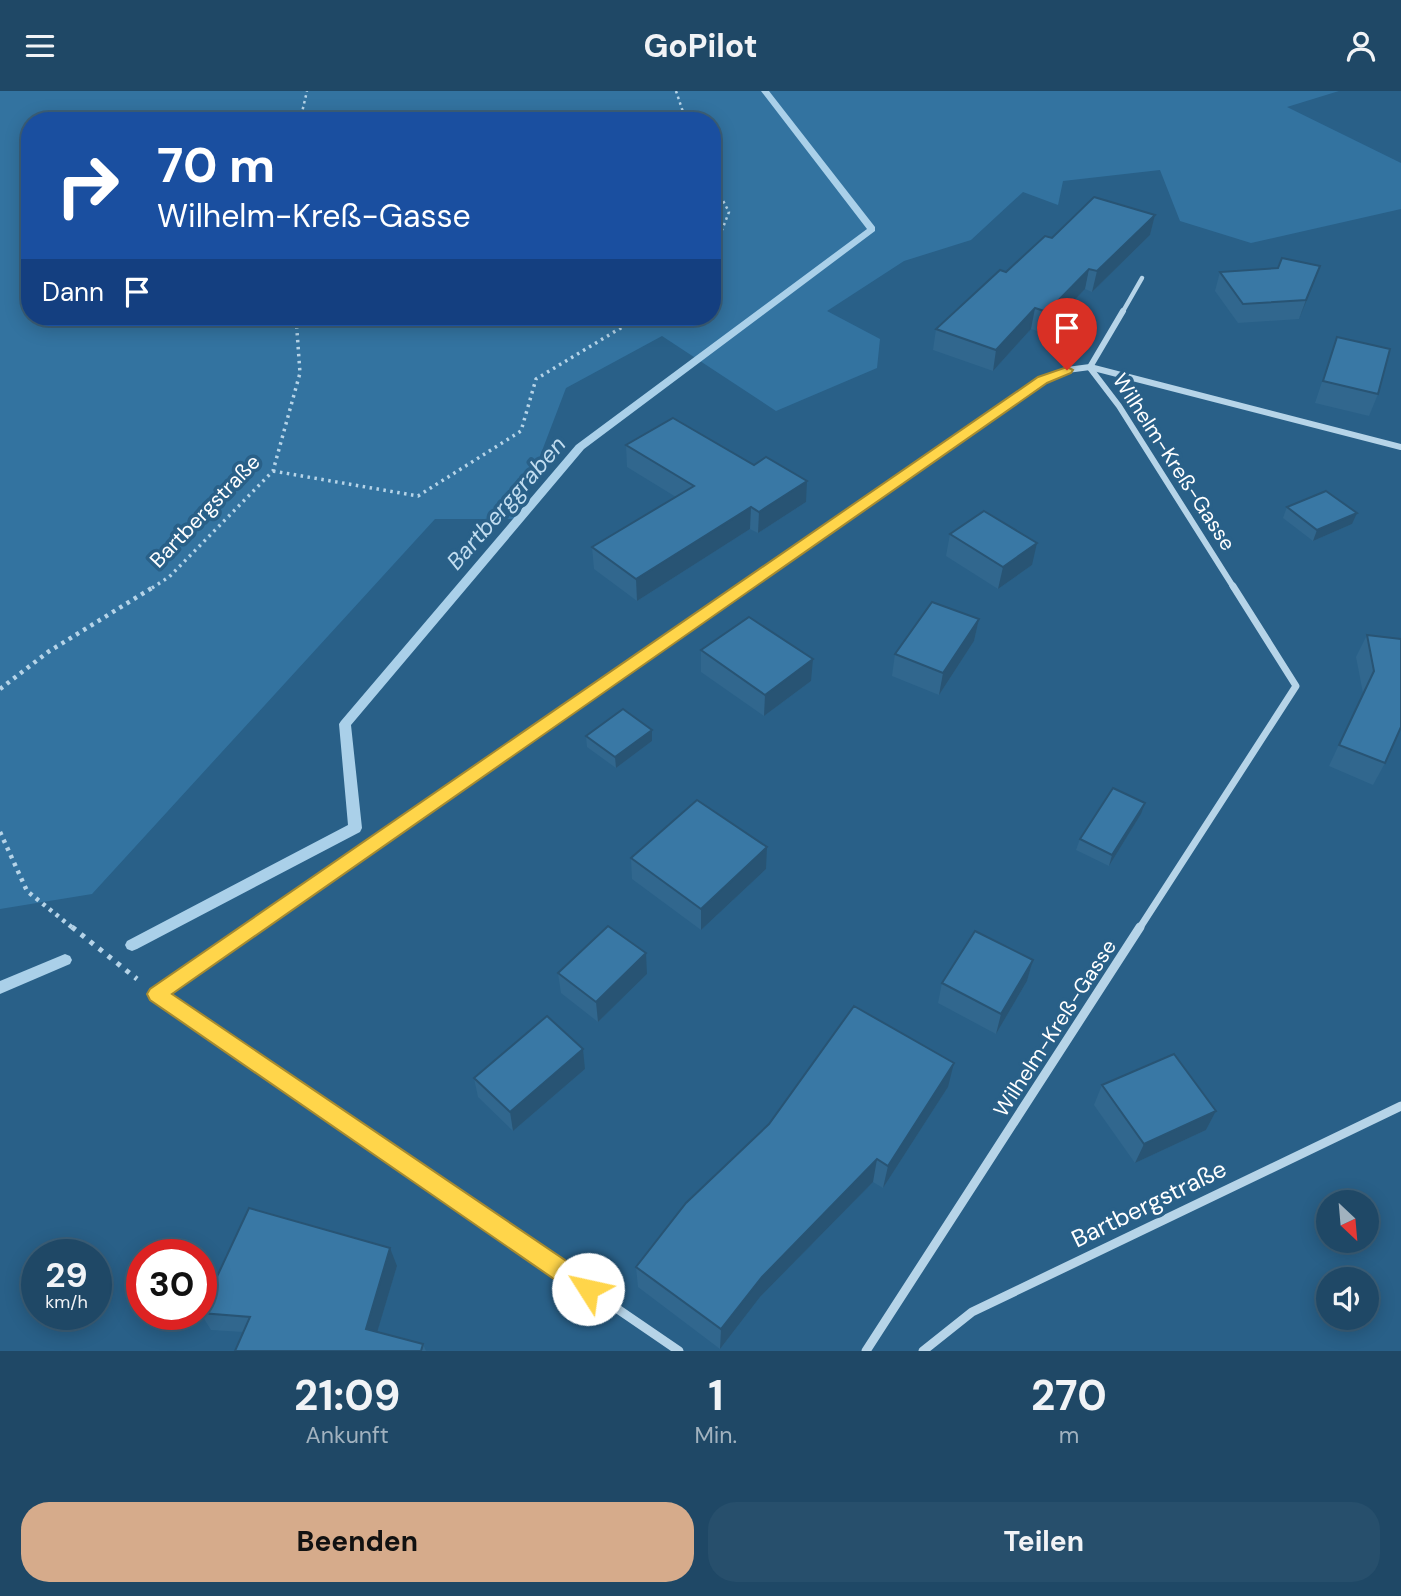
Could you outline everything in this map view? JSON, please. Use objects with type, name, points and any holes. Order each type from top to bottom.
[{"type":"street","points":[[1142,278],[1090,367],[1401,447]]},
{"type":"street","name":"Wilhelm-Kreß-Gasse","points":[[157,994],[1043,380],[1067,370],[1090,367],[1119,406],[1296,686],[866,1351]]},
{"type":"street","points":[[157,994],[679,1351]]},
{"type":"street","name":"Bartbergstraße","points":[[923,1351],[972,1312],[1401,1106]]},
{"type":"path","points":[[302,112],[307,91]]},
{"type":"path","points":[[676,91],[684,112]]},
{"type":"path","points":[[721,197],[729,212],[721,233]]},
{"type":"path","name":"Bartbergstraße","points":[[0,689],[48,653],[169,577],[273,471],[300,373],[297,326]]},
{"type":"path","points":[[273,471],[418,496],[521,431],[536,379],[624,326]]},
{"type":"path","points":[[0,832],[27,891],[157,994]]},
{"type":"shaded area","points":[[0,91],[1339,91],[1287,107],[1401,163],[1401,209],[1251,243],[1180,221],[1160,170],[1063,181],[1058,205],[1023,192],[971,240],[904,261],[827,311],[880,339],[877,368],[776,411],[662,336],[566,388],[516,519],[435,519],[92,894],[0,909]]},
{"type":"building","points":[[1094,197],[1155,215],[1097,271],[1089,269],[1047,312],[1035,308],[996,350],[936,329],[1000,270],[1006,272],[1045,236],[1052,238]]},
{"type":"building","points":[[1282,258],[1320,266],[1306,300],[1243,304],[1220,272],[1278,268]]},
{"type":"building","points":[[1337,337],[1390,349],[1378,394],[1323,381]]},
{"type":"building","points":[[673,418],[754,465],[766,457],[807,481],[759,512],[751,507],[636,579],[592,547],[694,486],[626,445]]},
{"type":"building","points":[[1326,491],[1357,513],[1317,530],[1287,507]]},
{"type":"building","points":[[984,511],[1037,543],[1003,567],[950,534]]},
{"type":"building","points":[[932,602],[979,619],[943,673],[895,654]]},
{"type":"building","points":[[749,617],[813,659],[765,695],[701,650]]},
{"type":"building","points":[[1367,635],[1401,639],[1401,727],[1385,763],[1339,745],[1374,671]]},
{"type":"building","points":[[623,709],[652,730],[615,757],[586,736]]},
{"type":"building","points":[[1113,788],[1145,803],[1112,855],[1080,839]]},
{"type":"building","points":[[697,800],[767,847],[701,909],[631,858]]},
{"type":"building","points":[[608,926],[646,953],[596,1002],[558,973]]},
{"type":"building","points":[[975,931],[1033,960],[1001,1014],[942,983]]},
{"type":"building","points":[[854,1006],[954,1063],[888,1166],[877,1159],[762,1277],[721,1329],[636,1267],[686,1203],[769,1124]]},
{"type":"building","points":[[547,1016],[583,1049],[510,1112],[474,1078]]},
{"type":"building","points":[[1174,1054],[1216,1111],[1144,1144],[1102,1085]]},
{"type":"building","points":[[249,1208],[390,1248],[366,1329],[423,1344],[421,1351],[235,1351],[250,1317],[217,1314],[217,1277]]},
{"type":"waterway","name":"Bartberggraben","points":[[132,945],[355,828],[345,724],[580,447],[872,229],[765,91]]},
{"type":"waterway","name":"Bartberggraben","points":[[0,988],[65,960]]},
{"type":"route","points":[[588,1289],[157,994],[1043,380],[1067,370]]}]
